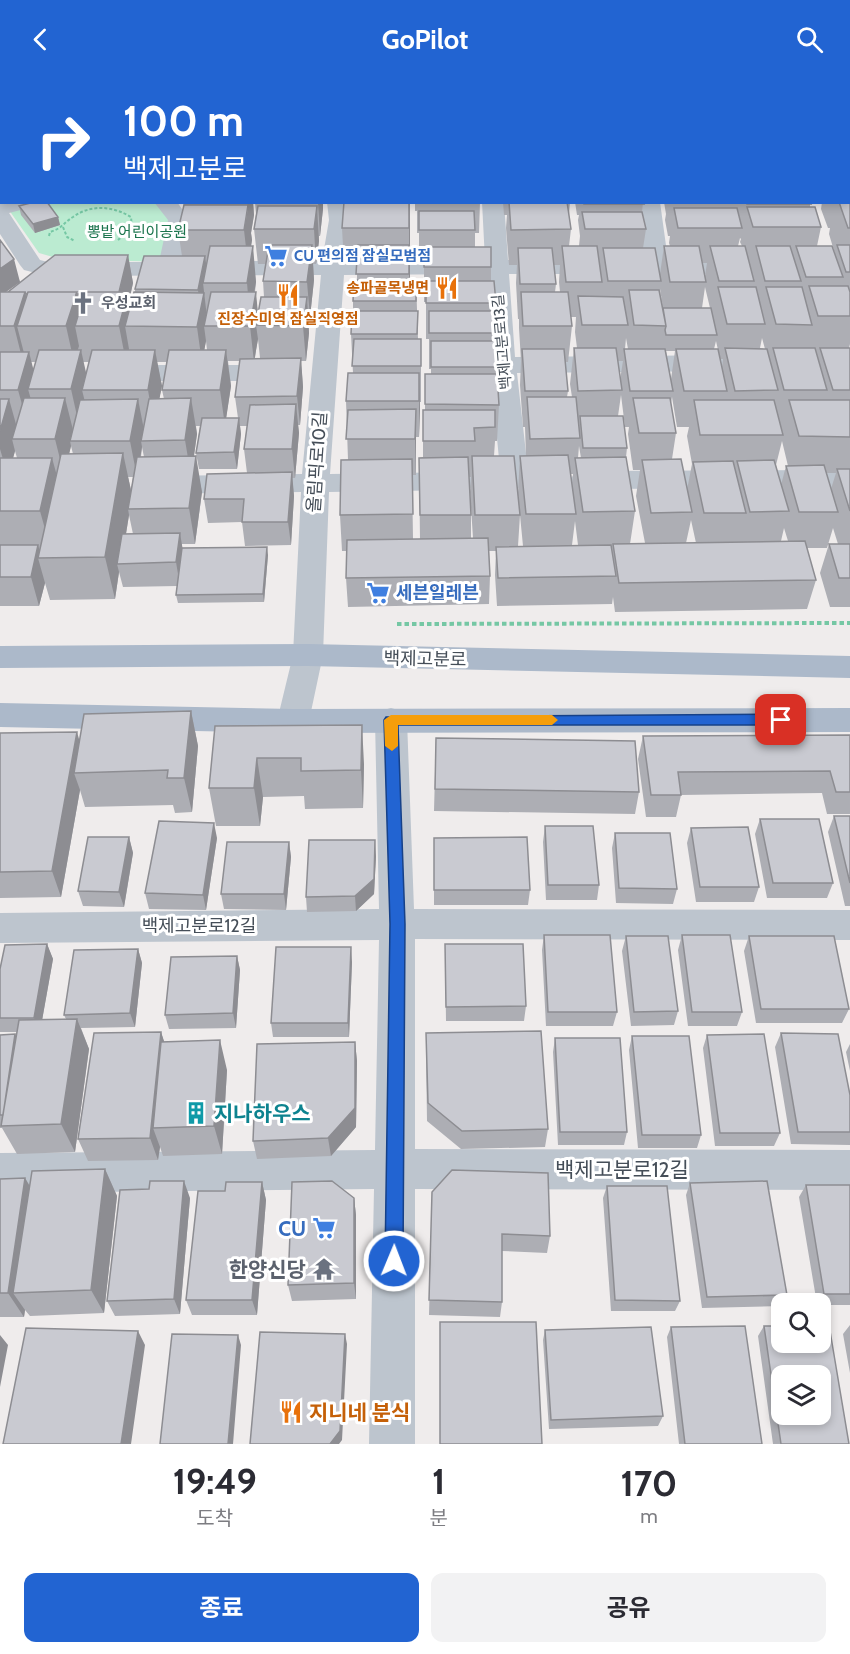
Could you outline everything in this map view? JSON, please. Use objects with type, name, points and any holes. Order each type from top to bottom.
[{"type":"main road","name":"백제고분로","points":[[0,657],[308,655],[850,667]]},
{"type":"main road","points":[[0,715],[293,721],[850,720]]},
{"type":"street","points":[[0,209],[17,204]]},
{"type":"street","points":[[167,204],[179,220],[169,268]]},
{"type":"street","name":"올림픽로10길","points":[[293,721],[308,655],[315,484],[333,268],[340,220],[338,204]]},
{"type":"street","name":"백제고분로13길","points":[[493,204],[503,365],[539,480]]},
{"type":"street","points":[[638,267],[649,204]]},
{"type":"street","points":[[0,216],[32,265],[48,268],[638,267],[821,256],[850,267]]},
{"type":"street","points":[[503,365],[850,362]]},
{"type":"street","points":[[96,373],[324,373]]},
{"type":"street","points":[[128,485],[850,479]]},
{"type":"street","points":[[391,720],[397,924],[392,1444]]},
{"type":"street","name":"백제고분로12길","points":[[0,928],[397,924],[850,925]]},
{"type":"street","name":"백제고분로12길","points":[[0,1173],[395,1169],[850,1170]]},
{"type":"path","points":[[101,208],[106,204]]},
{"type":"path","points":[[81,244],[67,237],[63,227],[76,214],[101,208],[124,212],[131,217],[134,223],[132,230],[120,240],[111,242]]},
{"type":"path","points":[[395,624],[850,623]]},
{"type":"green space","name":"뽕밭 어린이공원","points":[[33,204],[158,204],[172,219],[165,262],[60,259],[39,253],[9,210]]},
{"type":"building","points":[[48,204],[58,217],[33,224],[19,206]]},
{"type":"building","points":[[344,204],[409,204],[409,228],[342,228]]},
{"type":"building","points":[[509,204],[567,204],[571,229],[511,230]]},
{"type":"building","points":[[840,204],[850,204],[850,228],[848,228]]},
{"type":"building","points":[[184,205],[248,205],[244,230],[178,230]]},
{"type":"building","points":[[258,206],[317,206],[314,229],[254,229]]},
{"type":"building","points":[[747,207],[815,207],[821,227],[753,227]]},
{"type":"building","points":[[674,208],[737,208],[742,228],[678,228]]},
{"type":"building","points":[[419,211],[474,211],[475,230],[419,230]]},
{"type":"building","points":[[582,212],[642,212],[646,229],[585,229]]},
{"type":"building","points":[[0,240],[14,259],[0,269]]},
{"type":"building","points":[[269,245],[312,245],[307,282],[263,281]]},
{"type":"building","points":[[358,245],[409,245],[409,274],[356,274]]},
{"type":"building","points":[[837,245],[850,245],[850,272],[846,272]]},
{"type":"building","points":[[210,246],[253,246],[247,283],[203,283]]},
{"type":"building","points":[[562,246],[597,246],[602,282],[566,282]]},
{"type":"building","points":[[664,246],[699,246],[706,282],[670,282]]},
{"type":"building","points":[[710,246],[745,246],[754,281],[719,281]]},
{"type":"building","points":[[756,246],[790,246],[801,281],[765,281]]},
{"type":"building","points":[[796,246],[832,246],[843,277],[806,277]]},
{"type":"building","points":[[424,247],[491,247],[491,267],[424,267]]},
{"type":"building","points":[[518,248],[552,248],[556,284],[520,284]]},
{"type":"building","points":[[603,248],[655,248],[661,281],[608,281]]},
{"type":"building","points":[[55,255],[128,255],[119,292],[76,294],[77,292],[28,292],[26,294],[25,292],[8,292]]},
{"type":"building","points":[[144,256],[205,256],[198,290],[135,289]]},
{"type":"building","points":[[354,280],[416,280],[416,301],[353,301]]},
{"type":"building","points":[[426,281],[494,281],[496,303],[426,303]]},
{"type":"building","points":[[809,286],[848,286],[850,316],[818,316]]},
{"type":"building","points":[[718,287],[756,287],[765,324],[727,324]]},
{"type":"building","points":[[766,287],[802,287],[812,325],[776,324]]},
{"type":"building","points":[[629,290],[659,290],[666,326],[634,325]]},
{"type":"building","points":[[0,292],[25,292],[14,326],[0,326]]},
{"type":"building","points":[[28,292],[77,292],[66,326],[17,326]]},
{"type":"building","points":[[85,292],[128,292],[119,326],[75,326]]},
{"type":"building","points":[[134,292],[204,293],[197,327],[125,326]]},
{"type":"building","points":[[211,292],[256,292],[250,326],[204,326]]},
{"type":"building","points":[[521,292],[568,292],[572,326],[523,326]]},
{"type":"building","points":[[578,296],[623,297],[628,325],[582,325]]},
{"type":"building","points":[[261,297],[307,297],[303,326],[256,325]]},
{"type":"building","points":[[663,308],[711,308],[717,335],[666,335]]},
{"type":"building","points":[[352,311],[418,311],[417,334],[351,334]]},
{"type":"building","points":[[429,311],[493,311],[494,333],[429,333]]},
{"type":"building","points":[[354,339],[421,339],[421,366],[352,366]]},
{"type":"building","points":[[431,341],[498,341],[499,367],[431,367]]},
{"type":"building","points":[[574,348],[616,348],[622,390],[578,391]]},
{"type":"building","points":[[725,348],[767,349],[778,390],[735,391]]},
{"type":"building","points":[[773,348],[815,348],[827,390],[784,390]]},
{"type":"building","points":[[820,348],[850,348],[850,390],[833,390]]},
{"type":"building","points":[[522,349],[564,349],[568,391],[525,391]]},
{"type":"building","points":[[624,349],[665,349],[673,391],[630,391]]},
{"type":"building","points":[[676,349],[718,349],[727,391],[684,391]]},
{"type":"building","points":[[39,350],[81,350],[71,389],[28,389]]},
{"type":"building","points":[[92,350],[155,350],[148,390],[82,390]]},
{"type":"building","points":[[169,350],[226,350],[220,390],[162,390]]},
{"type":"building","points":[[0,352],[29,352],[18,390],[0,390]]},
{"type":"building","points":[[301,358],[297,396],[235,397],[240,359]]},
{"type":"building","points":[[348,373],[419,373],[419,401],[346,401]]},
{"type":"building","points":[[425,374],[497,374],[499,405],[425,404]]},
{"type":"building","points":[[527,397],[576,397],[580,438],[530,439]]},
{"type":"building","points":[[24,398],[65,398],[55,439],[12,439]]},
{"type":"building","points":[[191,398],[185,440],[141,441],[149,399]]},
{"type":"building","points":[[633,398],[670,398],[676,433],[639,433]]},
{"type":"building","points":[[0,399],[9,399],[0,431]]},
{"type":"building","points":[[138,399],[130,441],[70,441],[80,400]]},
{"type":"building","points":[[694,400],[774,400],[783,435],[700,435]]},
{"type":"building","points":[[789,400],[850,400],[850,437],[799,436]]},
{"type":"building","points":[[296,404],[292,449],[244,449],[250,405]]},
{"type":"building","points":[[416,409],[415,439],[346,439],[348,410]]},
{"type":"building","points":[[423,410],[495,410],[495,427],[474,428],[475,441],[423,441]]},
{"type":"building","points":[[580,416],[623,416],[627,448],[583,448]]},
{"type":"building","points":[[202,418],[239,418],[234,452],[196,453]]},
{"type":"building","points":[[123,453],[105,557],[38,558],[61,454]]},
{"type":"building","points":[[568,455],[576,514],[526,514],[520,456]]},
{"type":"building","points":[[196,456],[189,508],[128,509],[137,457]]},
{"type":"building","points":[[472,456],[514,456],[520,515],[475,515]]},
{"type":"building","points":[[468,457],[471,515],[420,515],[419,458]]},
{"type":"building","points":[[626,457],[635,511],[583,512],[575,458]]},
{"type":"building","points":[[0,458],[52,458],[40,511],[0,511]]},
{"type":"building","points":[[412,459],[413,514],[340,515],[341,460]]},
{"type":"building","points":[[681,459],[692,512],[651,513],[642,460]]},
{"type":"building","points":[[774,460],[789,511],[750,512],[737,461]]},
{"type":"building","points":[[733,461],[746,513],[704,513],[693,462]]},
{"type":"building","points":[[824,465],[838,512],[799,512],[786,466]]},
{"type":"building","points":[[837,469],[850,469],[850,511]]},
{"type":"building","points":[[292,472],[288,522],[242,522],[244,499],[204,499],[207,474]]},
{"type":"building","points":[[180,533],[176,562],[117,564],[122,534]]},
{"type":"building","points":[[488,538],[490,576],[346,578],[347,540]]},
{"type":"building","points":[[805,541],[816,580],[619,583],[613,544]]},
{"type":"building","points":[[829,544],[850,544],[850,578],[839,578]]},
{"type":"building","points":[[0,545],[38,545],[31,577],[0,577]]},
{"type":"building","points":[[611,545],[616,576],[498,578],[496,547]]},
{"type":"building","points":[[267,547],[263,594],[176,595],[182,548]]},
{"type":"building","points":[[191,711],[184,778],[167,778],[168,770],[74,773],[84,714]]},
{"type":"building","points":[[362,725],[361,770],[301,771],[301,758],[257,758],[254,788],[209,788],[215,726]]},
{"type":"building","points":[[77,732],[52,871],[0,872],[0,733]]},
{"type":"building","points":[[850,735],[850,792],[836,792],[830,771],[678,772],[681,795],[651,795],[643,736]]},
{"type":"building","points":[[436,738],[635,741],[639,792],[435,789]]},
{"type":"building","points":[[834,816],[850,816],[850,883]]},
{"type":"building","points":[[760,819],[819,819],[833,883],[773,883]]},
{"type":"building","points":[[159,821],[214,823],[203,895],[145,893]]},
{"type":"building","points":[[545,826],[593,826],[599,885],[548,885]]},
{"type":"building","points":[[748,827],[759,887],[700,887],[691,828]]},
{"type":"building","points":[[615,833],[670,833],[677,889],[619,888]]},
{"type":"building","points":[[88,837],[129,837],[119,892],[78,891]]},
{"type":"building","points":[[527,837],[530,890],[434,890],[434,838]]},
{"type":"building","points":[[309,840],[375,840],[374,879],[355,896],[306,897]]},
{"type":"building","points":[[227,842],[289,842],[284,894],[221,894]]},
{"type":"building","points":[[544,935],[610,935],[617,1012],[548,1012]]},
{"type":"building","points":[[682,935],[730,935],[742,1012],[692,1012]]},
{"type":"building","points":[[626,936],[668,936],[678,1011],[634,1012]]},
{"type":"building","points":[[749,936],[834,936],[849,1009],[761,1009]]},
{"type":"building","points":[[47,944],[34,1018],[0,1018],[0,969],[5,945]]},
{"type":"building","points":[[445,944],[523,944],[526,1006],[446,1007]]},
{"type":"building","points":[[276,947],[351,947],[348,1023],[271,1023]]},
{"type":"building","points":[[138,949],[130,1013],[64,1015],[74,950]]},
{"type":"building","points":[[237,956],[233,1013],[165,1015],[171,957]]},
{"type":"building","points":[[77,1019],[61,1124],[1,1126],[19,1020]]},
{"type":"building","points":[[541,1031],[548,1129],[462,1131],[428,1103],[426,1033]]},
{"type":"building","points":[[161,1032],[150,1138],[78,1139],[94,1033]]},
{"type":"building","points":[[781,1033],[838,1034],[850,1095],[850,1132],[798,1132]]},
{"type":"building","points":[[15,1034],[3,1115],[0,1115],[0,1035]]},
{"type":"building","points":[[764,1034],[780,1133],[720,1133],[707,1035]]},
{"type":"building","points":[[632,1036],[689,1036],[701,1135],[642,1135]]},
{"type":"building","points":[[555,1038],[620,1038],[627,1132],[560,1132]]},
{"type":"building","points":[[220,1040],[214,1126],[153,1128],[161,1042]]},
{"type":"building","points":[[355,1042],[355,1108],[328,1138],[253,1141],[257,1044]]},
{"type":"building","points":[[105,1169],[91,1290],[13,1293],[32,1171]]},
{"type":"building","points":[[452,1170],[548,1173],[550,1236],[502,1234],[502,1302],[429,1300],[432,1192]]},
{"type":"building","points":[[25,1178],[8,1293],[0,1293],[0,1179]]},
{"type":"building","points":[[150,1181],[184,1181],[174,1299],[107,1301],[120,1190],[149,1189]]},
{"type":"building","points":[[332,1181],[354,1198],[354,1283],[288,1285],[292,1182]]},
{"type":"building","points":[[767,1181],[787,1293],[707,1297],[690,1183]]},
{"type":"building","points":[[226,1182],[262,1182],[252,1300],[186,1300],[198,1191],[225,1191]]},
{"type":"building","points":[[806,1185],[850,1185],[850,1294],[824,1293]]},
{"type":"building","points":[[607,1186],[667,1186],[680,1301],[615,1300]]},
{"type":"building","points":[[440,1322],[536,1322],[542,1444],[440,1444]]},
{"type":"building","points":[[745,1326],[762,1444],[685,1444],[671,1327]]},
{"type":"building","points":[[764,1326],[771,1326],[771,1353],[831,1353],[831,1337],[849,1444],[781,1444],[778,1425],[831,1425],[831,1365],[771,1365],[771,1375]]},
{"type":"building","points":[[651,1327],[663,1416],[551,1420],[545,1330]]},
{"type":"building","points":[[26,1328],[138,1331],[121,1444],[3,1444]]},
{"type":"building","points":[[260,1332],[345,1334],[340,1431],[330,1444],[250,1444]]},
{"type":"building","points":[[172,1334],[238,1335],[228,1444],[160,1444]]},
{"type":"slow traffic","points":[[392,746],[391,720],[552,720]]},
{"type":"place","name":"CU 편의점 잠실모범점","points":[[276,256]]},
{"type":"place","name":"송파골목냉면","points":[[447,288]]},
{"type":"place","name":"진장수미역 잠실직영점","points":[[288,295]]},
{"type":"place","name":"우성교회","points":[[83,303]]},
{"type":"place","name":"세븐일레븐","points":[[378,593]]},
{"type":"place","name":"지나하우스","points":[[196,1113]]},
{"type":"place","name":"CU","points":[[324,1228]]},
{"type":"place","name":"한양신당","points":[[324,1269]]},
{"type":"place","name":"지니네 분식","points":[[291,1412]]},
{"type":"route","points":[[394,1261],[397,924],[391,720],[781,720]]}]
